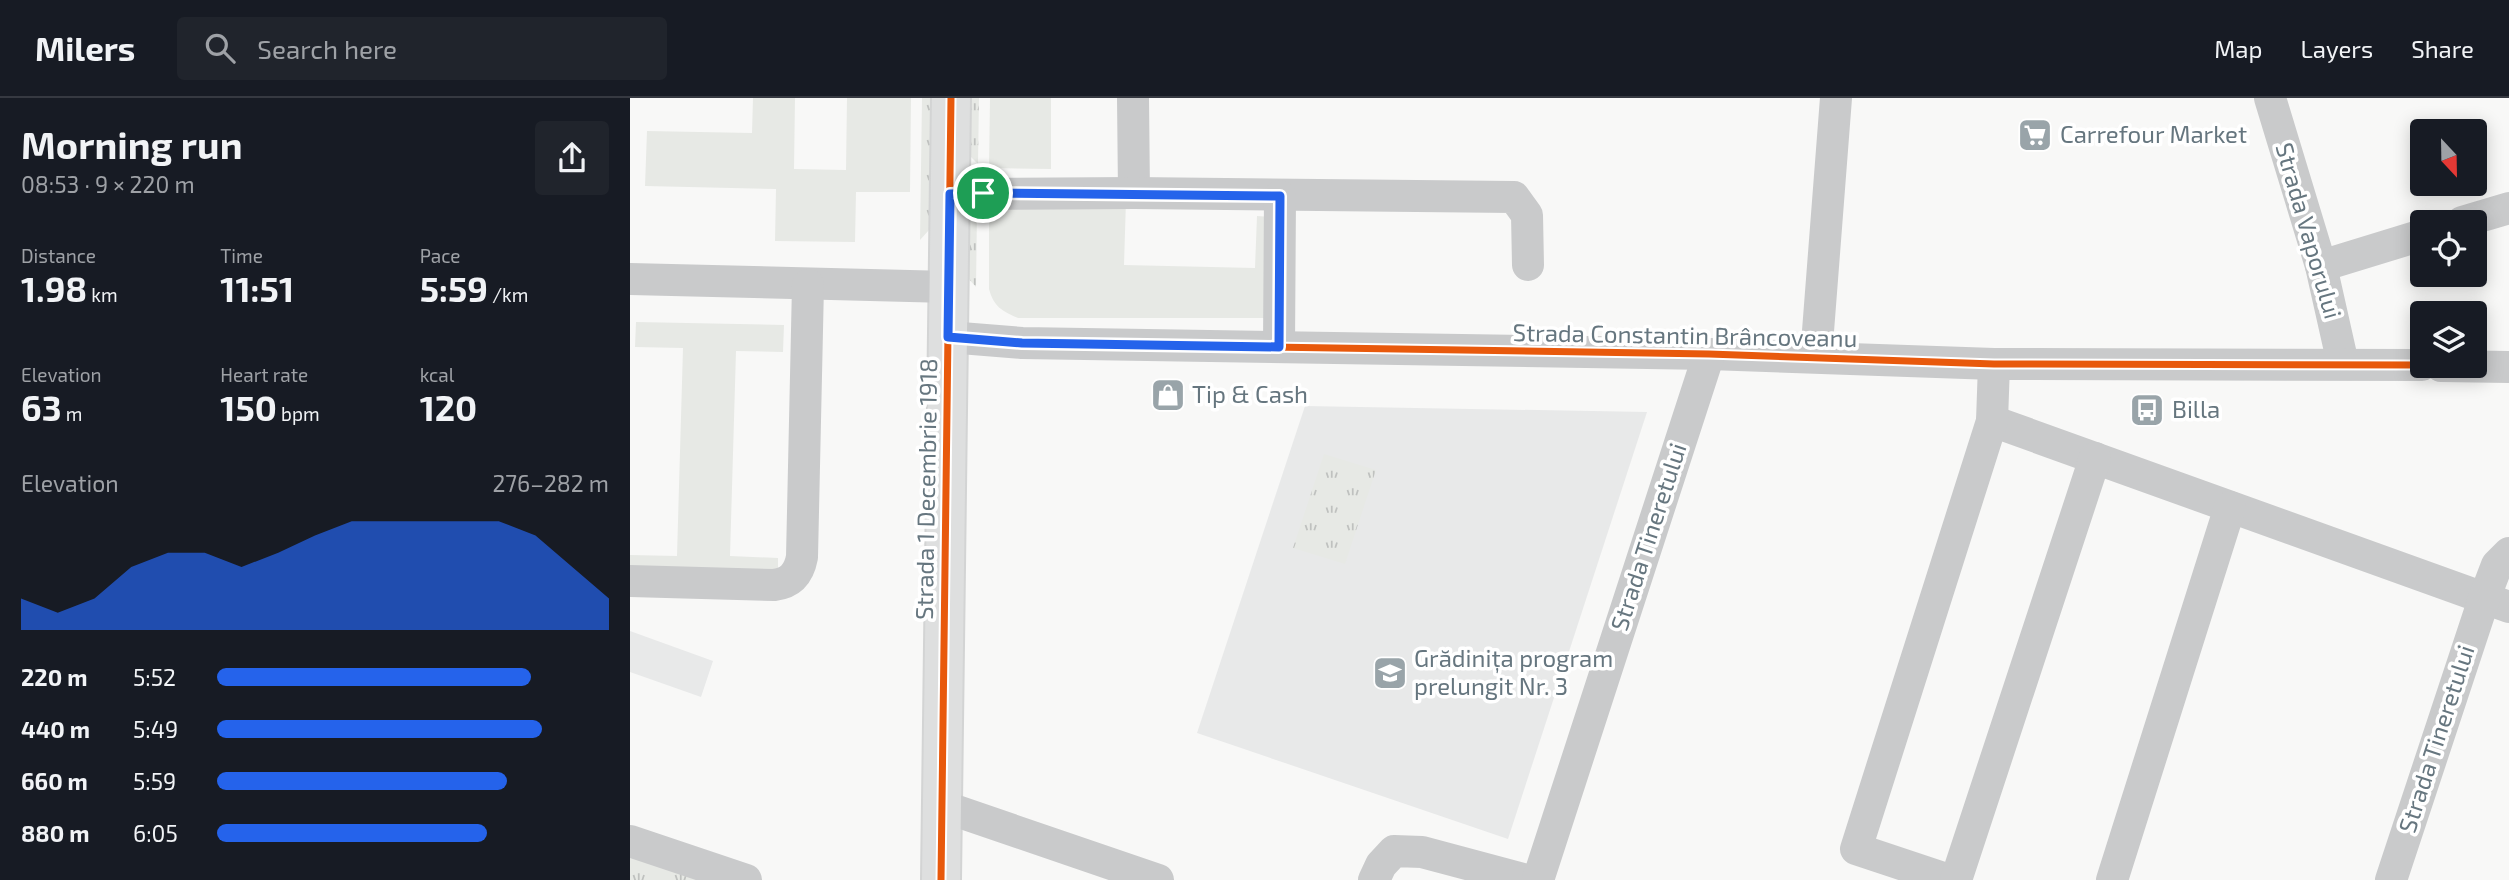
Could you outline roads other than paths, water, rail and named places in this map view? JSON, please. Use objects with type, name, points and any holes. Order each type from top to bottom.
[{"type":"main road","name":"Strada 1 Decembrie 1918","points":[[941,880],[951,98]]},
{"type":"street","points":[[1133,98],[1134,193]]},
{"type":"street","points":[[1816,357],[1836,98]]},
{"type":"street","name":"Strada Vaporului","points":[[2270,98],[2321,266],[2343,364]]},
{"type":"street","points":[[950,194],[1514,197],[1527,215],[1528,265]]},
{"type":"street","points":[[1279,347],[1280,196]]},
{"type":"street","points":[[2487,215],[2509,208]]},
{"type":"street","points":[[2321,266],[2410,238]]},
{"type":"street","points":[[630,279],[949,287]]},
{"type":"street","points":[[630,581],[774,585],[788,582],[798,571],[802,557],[808,285]]},
{"type":"street","name":"Strada Constantin Brâncoveanu","points":[[948,337],[1022,343],[1709,354],[1994,364],[2410,365]]},
{"type":"street","name":"Strada Tineretului","points":[[1538,880],[1709,354]]},
{"type":"street","points":[[1949,880],[1856,849],[1992,421],[1994,364]]},
{"type":"street","points":[[2487,367],[2509,367]]},
{"type":"street","points":[[1992,421],[2497,603]]},
{"type":"street","points":[[1956,880],[2095,458]]},
{"type":"street","points":[[2112,880],[2230,507]]},
{"type":"street","name":"Strada Tineretului","points":[[2391,880],[2497,603],[2497,565],[2509,553]]},
{"type":"street","points":[[942,806],[1158,880]]},
{"type":"street","points":[[630,841],[746,880]]},
{"type":"street","points":[[1374,880],[1381,865],[1394,850],[1422,852],[1527,880]]},
{"type":"place","name":"Carrefour Market","points":[[2035,135]]},
{"type":"place","name":"Tip & Cash","points":[[1168,395]]},
{"type":"place","name":"Billa","points":[[2147,410]]},
{"type":"place","name":"Grădinița program prelungit Nr. 3","points":[[1390,673]]}]
